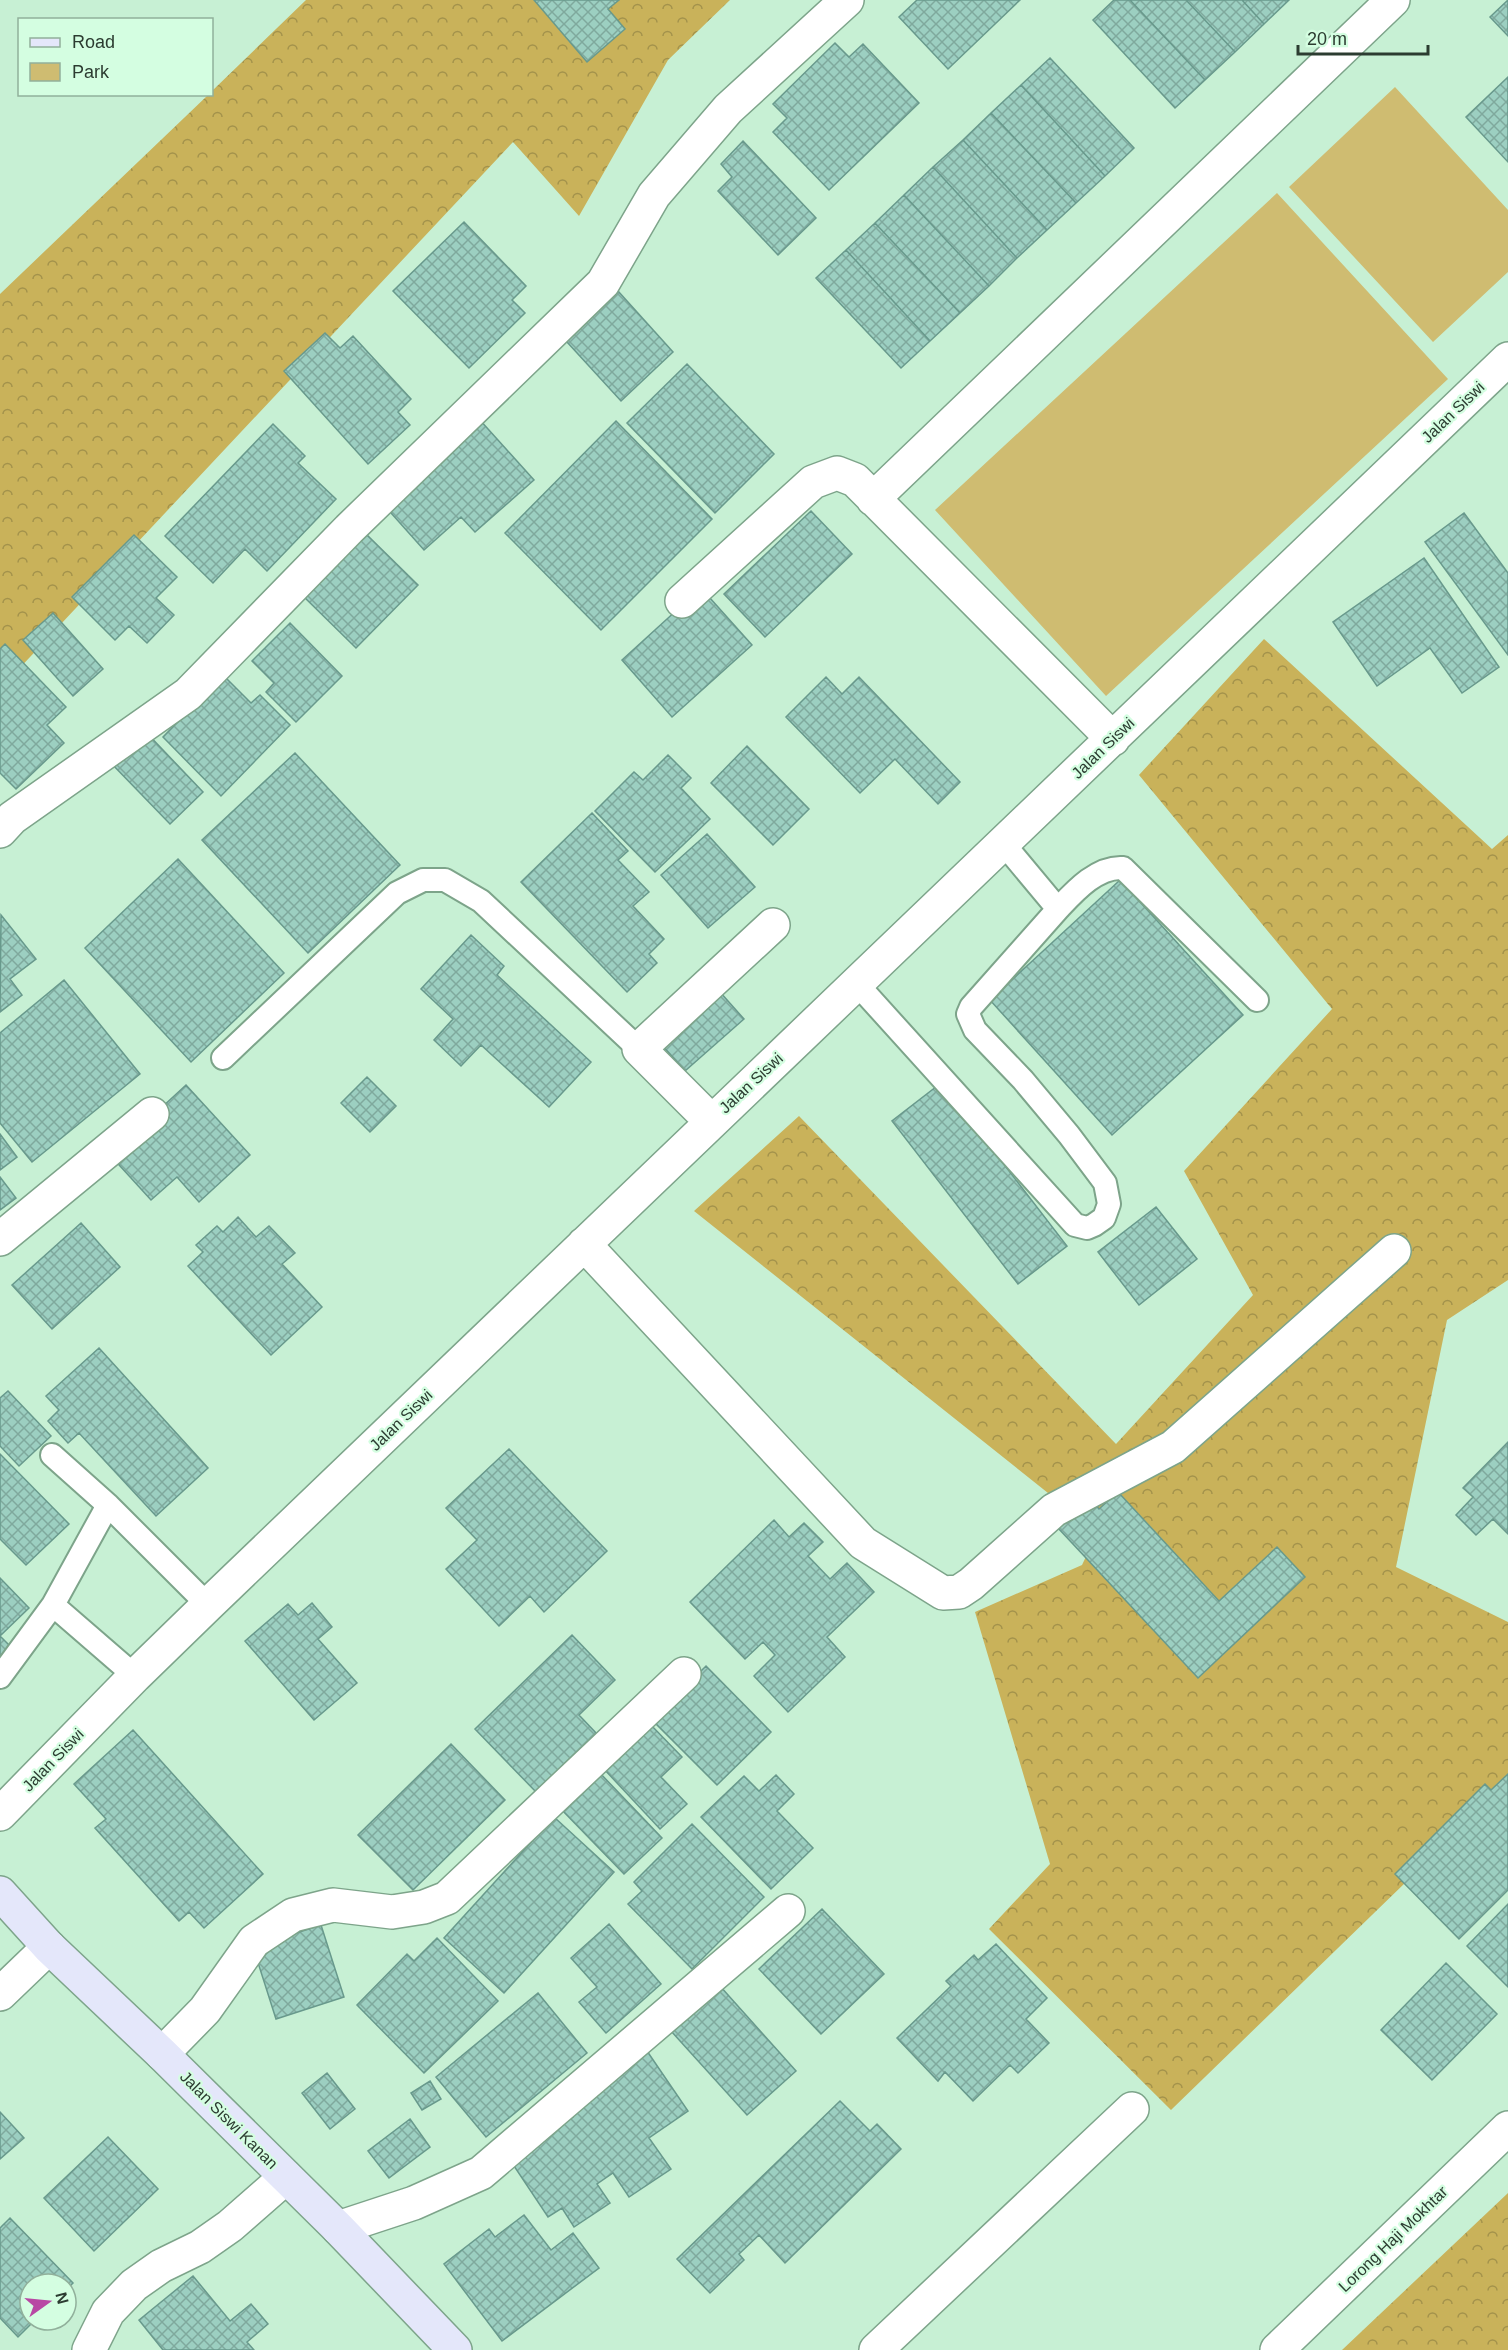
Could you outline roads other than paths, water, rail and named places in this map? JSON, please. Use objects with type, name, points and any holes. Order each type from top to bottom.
[{"type":"street","points":[[0,831],[12,818],[188,694],[349,529],[603,283],[654,195],[728,109],[848,0]]},
{"type":"street","points":[[873,499],[1393,0]]},
{"type":"street","name":"Jalan Siswi","points":[[0,1814],[208,1605],[1508,359]]},
{"type":"street","points":[[682,601],[813,482],[837,473],[855,480],[1113,739]]},
{"type":"street","points":[[711,1121],[639,1049],[773,925]]},
{"type":"street","points":[[0,1239],[152,1114]]},
{"type":"street","points":[[584,1244],[863,1543],[943,1593],[959,1592],[971,1584],[1054,1510],[1173,1447],[1394,1251]]},
{"type":"street","points":[[162,2054],[205,2010],[254,1941],[293,1915],[333,1905],[392,1912],[424,1907],[447,1898],[684,1674]]},
{"type":"street","name":"Jalan Siswi Kanan","points":[[0,1893],[49,1947],[162,2054],[338,2228],[455,2350]]},
{"type":"street","points":[[338,2228],[414,2204],[481,2174],[788,1911]]},
{"type":"street","points":[[0,1994],[49,1947]]},
{"type":"street","points":[[876,2350],[1132,2109]]},
{"type":"street","name":"Lorong Haji Mokhtar","points":[[1277,2350],[1508,2128]]},
{"type":"street","points":[[89,2350],[108,2312],[134,2285],[162,2266],[200,2247],[230,2226],[286,2177]]},
{"type":"lane","points":[[1003,843],[1058,909]]},
{"type":"lane","points":[[857,984],[1081,1228],[1094,1226],[1104,1218],[1109,1204],[1105,1183],[1031,1089],[975,1030],[968,1014],[971,1007],[1076,890],[1105,870],[1123,868],[1257,1000]]},
{"type":"lane","points":[[223,1058],[397,893],[423,880],[445,880],[481,901],[639,1049]]},
{"type":"lane","points":[[51,1455],[108,1505],[208,1605]]},
{"type":"lane","points":[[0,1677],[53,1605],[108,1505]]},
{"type":"lane","points":[[53,1605],[135,1676]]}]
